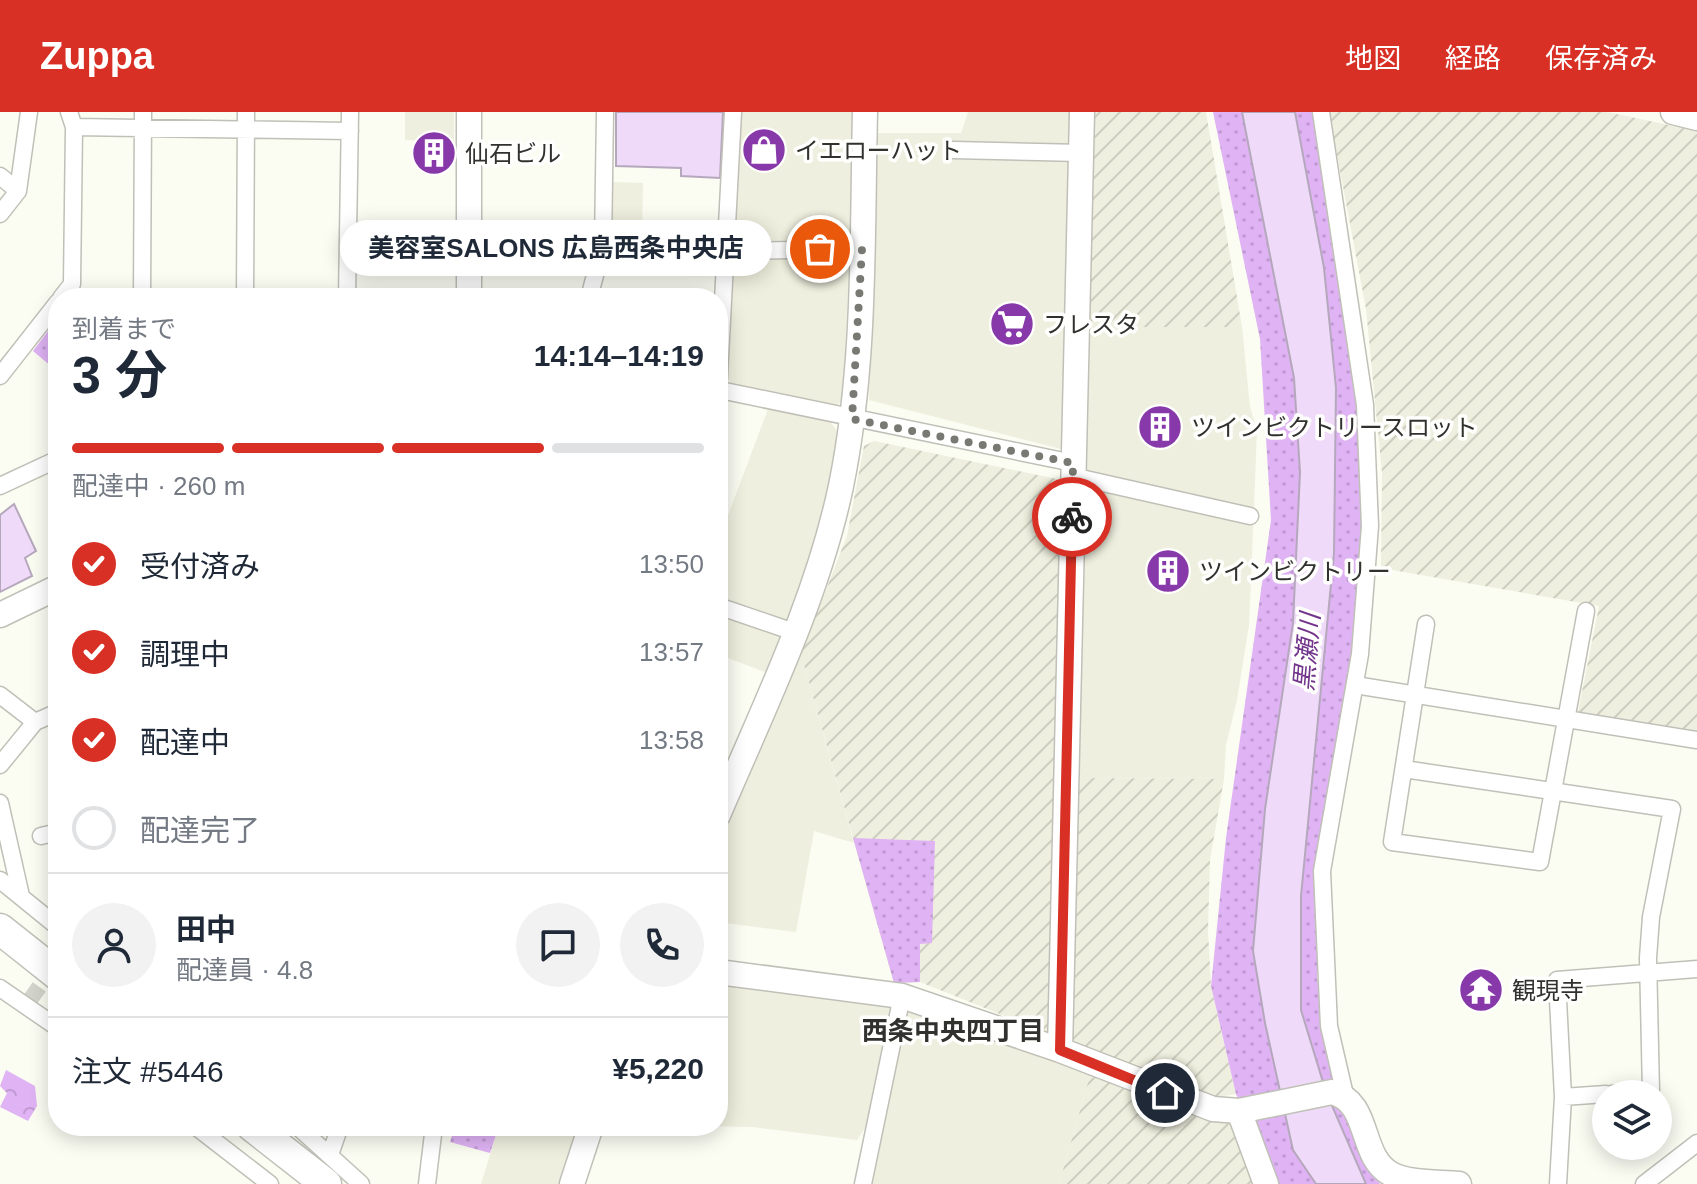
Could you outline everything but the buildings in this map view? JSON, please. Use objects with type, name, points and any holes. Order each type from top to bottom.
[{"type":"highway","points":[[0,929],[48,967]]},
{"type":"highway","points":[[269,1136],[328,1170]]},
{"type":"street","points":[[0,214],[18,191],[29,112]]},
{"type":"street","points":[[245,288],[246,112]]},
{"type":"street","points":[[348,288],[350,112]]},
{"type":"street","points":[[469,112],[469,288]]},
{"type":"street","points":[[592,288],[603,245],[605,112]]},
{"type":"street","points":[[723,288],[733,112]]},
{"type":"street","points":[[728,791],[794,632],[840,488],[852,419],[862,249],[865,112]]},
{"type":"street","points":[[1060,1050],[1082,112]]},
{"type":"street","points":[[1321,112],[1365,405],[1370,526],[1355,685],[1322,871],[1329,1026],[1339,1094],[1356,1108],[1376,1160],[1390,1174],[1406,1179],[1459,1184]]},
{"type":"street","points":[[1673,112],[1697,118]]},
{"type":"street","points":[[69,288],[72,284],[72,119],[142,120],[245,130],[350,131]]},
{"type":"street","points":[[142,120],[142,288]]},
{"type":"street","points":[[953,150],[1081,153]]},
{"type":"street","points":[[0,176],[18,191]]},
{"type":"street","points":[[350,248],[603,245],[725,251],[862,249]]},
{"type":"street","points":[[0,376],[48,315]]},
{"type":"street","points":[[728,395],[852,419],[1072,470],[1250,516]]},
{"type":"street","points":[[0,486],[48,464]]},
{"type":"street","points":[[0,615],[48,592]]},
{"type":"street","points":[[728,609],[794,632]]},
{"type":"street","points":[[1426,624],[1392,842],[1540,862],[1586,611]]},
{"type":"street","points":[[1355,685],[1697,740]]},
{"type":"street","points":[[0,695],[35,722]]},
{"type":"street","points":[[0,765],[35,722],[48,716]]},
{"type":"street","points":[[1404,769],[1672,809],[1651,917],[1648,971],[1651,1080]]},
{"type":"street","points":[[0,803],[21,896]]},
{"type":"street","points":[[41,836],[48,834]]},
{"type":"street","points":[[0,880],[48,919]]},
{"type":"street","points":[[1558,1184],[1563,1097],[1557,980],[1697,969]]},
{"type":"street","points":[[728,973],[902,996],[1060,1050],[1213,1109],[1239,1111],[1339,1094]]},
{"type":"street","points":[[0,988],[28,1003],[48,1020]]},
{"type":"street","points":[[863,1184],[902,996]]},
{"type":"street","points":[[1563,1097],[1592,1095]]},
{"type":"street","points":[[1239,1111],[1266,1184]]},
{"type":"street","points":[[208,1136],[270,1184]]},
{"type":"street","points":[[304,1136],[328,1170],[361,1184]]},
{"type":"street","points":[[328,1170],[337,1136]]},
{"type":"street","points":[[427,1184],[433,1136]]},
{"type":"street","points":[[572,1184],[588,1136]]},
{"type":"street","points":[[1644,1184],[1697,1143]]},
{"type":"shaded area","points":[[405,112],[454,112],[454,141],[405,140]]},
{"type":"shaded area","points":[[739,112],[854,112],[850,232],[840,240],[744,241],[733,234]]},
{"type":"shaded area","points":[[968,112],[1074,112],[1066,439],[1061,449],[869,400],[876,133],[961,133]]},
{"type":"shaded area","points":[[1092,112],[1206,112],[1242,327],[1084,327]]},
{"type":"shaded area","points":[[1329,112],[1607,112],[1697,131],[1697,737],[1577,717],[1599,606],[1381,568],[1382,473],[1366,309]]},
{"type":"shaded area","points":[[613,182],[643,183],[642,240],[617,240],[613,235]]},
{"type":"shaded area","points":[[742,256],[841,258],[849,266],[843,400],[831,410],[734,388],[728,378],[733,264]]},
{"type":"shaded area","points":[[1084,327],[1242,327],[1250,407],[1257,431],[1249,625],[1226,745],[1224,779],[1074,778]]},
{"type":"shaded area","points":[[768,409],[829,420],[842,438],[809,573],[787,621],[728,602],[728,515]]},
{"type":"shaded area","points":[[874,441],[1057,479],[1062,487],[1052,1031],[1047,1033],[920,982],[894,983],[801,654],[847,536],[864,446]]},
{"type":"shaded area","points":[[728,612],[784,632],[767,673],[728,658]]},
{"type":"shaded area","points":[[801,654],[854,843],[814,831],[796,932],[728,923],[728,825]]},
{"type":"shaded area","points":[[1074,778],[1224,779],[1210,860],[1208,930],[1211,986],[1236,1094],[1218,1097],[1199,1094],[1070,1043]]},
{"type":"shaded area","points":[[728,981],[894,1002],[870,1120],[857,1140],[728,1127]]},
{"type":"shaded area","points":[[905,1007],[1091,1072],[1059,1184],[869,1184]]},
{"type":"shaded area","points":[[1091,1072],[1210,1119],[1237,1119],[1257,1184],[1059,1184]]},
{"type":"shaded area","points":[[496,1136],[579,1136],[562,1184],[481,1184]]},
{"type":"green space","points":[[1213,112],[1312,112],[1333,182],[1359,361],[1368,542],[1318,881],[1317,978],[1324,1028],[1346,1116],[1380,1184],[1279,1184],[1260,1152],[1236,1094],[1211,986],[1226,838],[1271,520],[1260,339]]},
{"type":"green space","points":[[48,331],[48,364],[33,351]]},
{"type":"green space","points":[[853,838],[935,841],[932,943],[920,944],[920,982],[894,983]]},
{"type":"green space","points":[[6,1070],[35,1086],[37,1106],[28,1121],[0,1107],[7,1093],[0,1086]]},
{"type":"green space","points":[[452,1136],[496,1136],[490,1153],[450,1142]]},
{"type":"water","points":[[616,112],[723,112],[720,178],[681,176],[681,168],[616,166]]},
{"type":"water","name":"黒瀬川","points":[[1242,112],[1295,112],[1324,268],[1336,388],[1334,553],[1301,896],[1301,1010],[1326,1092],[1366,1184],[1316,1184],[1293,1150],[1265,1023],[1253,951],[1265,809],[1293,623],[1300,472],[1294,378]]},
{"type":"water","points":[[14,504],[36,551],[25,558],[32,576],[0,592],[0,515]]},
{"type":"tunnel","points":[[30,1000],[48,974]]},
{"type":"way so far","points":[[820,249],[862,249],[852,419],[1073,463],[1072,517]]},
{"type":"place","name":"イエローハット","points":[[764,150]]},
{"type":"place","name":"仙石ビル","points":[[434,153]]},
{"type":"place","name":"美容室SALONS 広島西条中央店","points":[[820,249]]},
{"type":"place","name":"フレスタ","points":[[1012,324]]},
{"type":"place","name":"ツインビクトリースロット","points":[[1160,427]]},
{"type":"place","name":"ツインビクトリー","points":[[1168,571]]},
{"type":"place","name":"観現寺","points":[[1481,990]]},
{"type":"district","name":"西条中央四丁目","points":[[953,1031]]},
{"type":"route","points":[[1072,517],[1060,1050],[1165,1093]]}]
